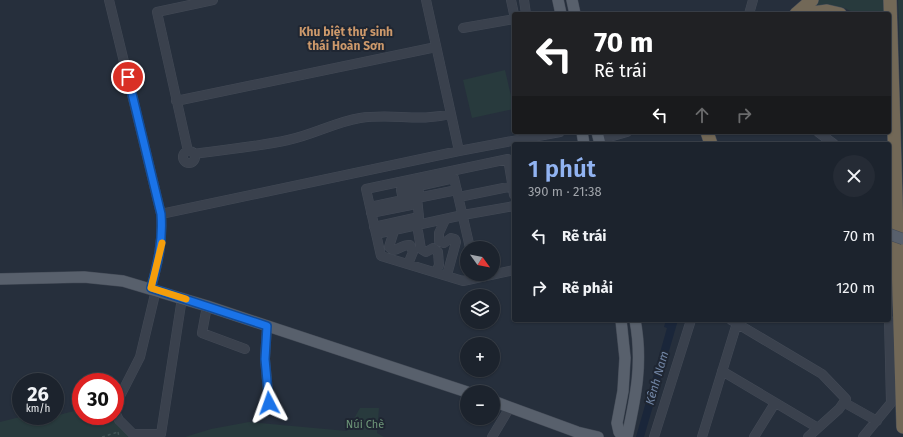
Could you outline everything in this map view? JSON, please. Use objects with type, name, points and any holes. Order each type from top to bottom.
[{"type":"highway","points":[[798,12],[812,0]]},
{"type":"highway","points":[[890,0],[890,12]]},
{"type":"highway","points":[[820,12],[831,12]]},
{"type":"highway","points":[[891,32],[903,426]]},
{"type":"highway","points":[[891,199],[898,259]]},
{"type":"main road","points":[[558,0],[561,12]]},
{"type":"main road","points":[[572,0],[575,12]]},
{"type":"main road","points":[[891,235],[903,239]]},
{"type":"main road","points":[[0,279],[84,277],[123,281],[207,306],[460,390]]},
{"type":"main road","points":[[621,322],[626,358],[623,391],[617,424],[619,432],[623,437]]},
{"type":"main road","points":[[627,437],[639,369],[639,342],[634,322]]},
{"type":"main road","points":[[500,403],[576,435],[598,437]]},
{"type":"street","points":[[109,0],[161,214],[161,248],[140,357],[116,404],[116,414],[119,420],[133,434],[161,434],[182,298]]},
{"type":"street","points":[[213,0],[157,12],[176,101],[191,152],[288,140],[340,122],[357,118],[397,116],[414,119],[436,118],[451,114]]},
{"type":"street","points":[[426,0],[459,151]]},
{"type":"street","points":[[511,0],[514,12]]},
{"type":"street","points":[[524,0],[526,12]]},
{"type":"street","points":[[750,12],[753,0]]},
{"type":"street","points":[[463,28],[512,19]]},
{"type":"street","points":[[176,101],[436,47]]},
{"type":"street","points":[[161,214],[459,151],[549,134]]},
{"type":"street","points":[[599,139],[619,134]]},
{"type":"street","points":[[821,134],[831,142]]},
{"type":"street","points":[[460,280],[381,256],[366,190],[508,159],[512,180]]},
{"type":"street","points":[[371,210],[403,200],[401,190],[454,178],[468,241]]},
{"type":"street","points":[[375,231],[419,217],[417,198],[457,190],[512,191]]},
{"type":"street","points":[[375,231],[394,231],[462,215],[512,206]]},
{"type":"street","points":[[445,220],[439,233],[439,241],[444,243],[451,238],[455,239],[456,242],[447,275]]},
{"type":"street","points":[[417,225],[420,249],[426,252],[434,248],[438,252],[439,265],[436,272]]},
{"type":"street","points":[[394,231],[389,247],[396,250],[405,244],[410,245],[413,252],[408,264]]},
{"type":"street","points":[[500,272],[512,270]]},
{"type":"street","points":[[207,306],[202,333],[245,349]]},
{"type":"street","points":[[654,437],[690,322]]},
{"type":"street","points":[[702,437],[722,372],[734,322],[822,374],[846,399],[845,403]]},
{"type":"street","points":[[863,437],[891,403],[889,322]]},
{"type":"street","points":[[267,326],[265,359],[269,403]]},
{"type":"street","points":[[722,372],[818,428]]},
{"type":"street","points":[[754,437],[775,403]]},
{"type":"street","points":[[845,403],[877,421]]},
{"type":"street","points":[[808,437],[845,403]]},
{"type":"street","points":[[492,437],[510,407]]},
{"type":"path","points":[[102,437],[118,432]]},
{"type":"green space","points":[[819,0],[886,0],[887,12],[853,12],[844,8],[813,5]]},
{"type":"green space","points":[[898,0],[903,0],[903,190],[899,23]]},
{"type":"green space","points":[[505,70],[512,100],[512,109],[472,118],[463,80]]},
{"type":"green space","name":"Núi Chè","points":[[360,408],[379,408],[377,433],[384,437],[185,437],[211,429],[249,422],[347,431]]},
{"type":"green space","points":[[72,412],[72,425],[120,425],[141,437],[0,437],[0,422],[12,419],[12,425],[64,425],[64,414]]},
{"type":"water","name":"Kênh Nam","points":[[665,322],[677,322],[644,437],[636,437],[667,328],[664,327]]},
{"type":"slow traffic","points":[[162,243],[151,288],[186,299]]},
{"type":"district","name":"Khu biệt thự sinh thái Hoàn Sơn","points":[[346,39]]},
{"type":"route","points":[[128,77],[161,214],[161,248],[151,288],[267,326],[265,359],[269,403]]}]
